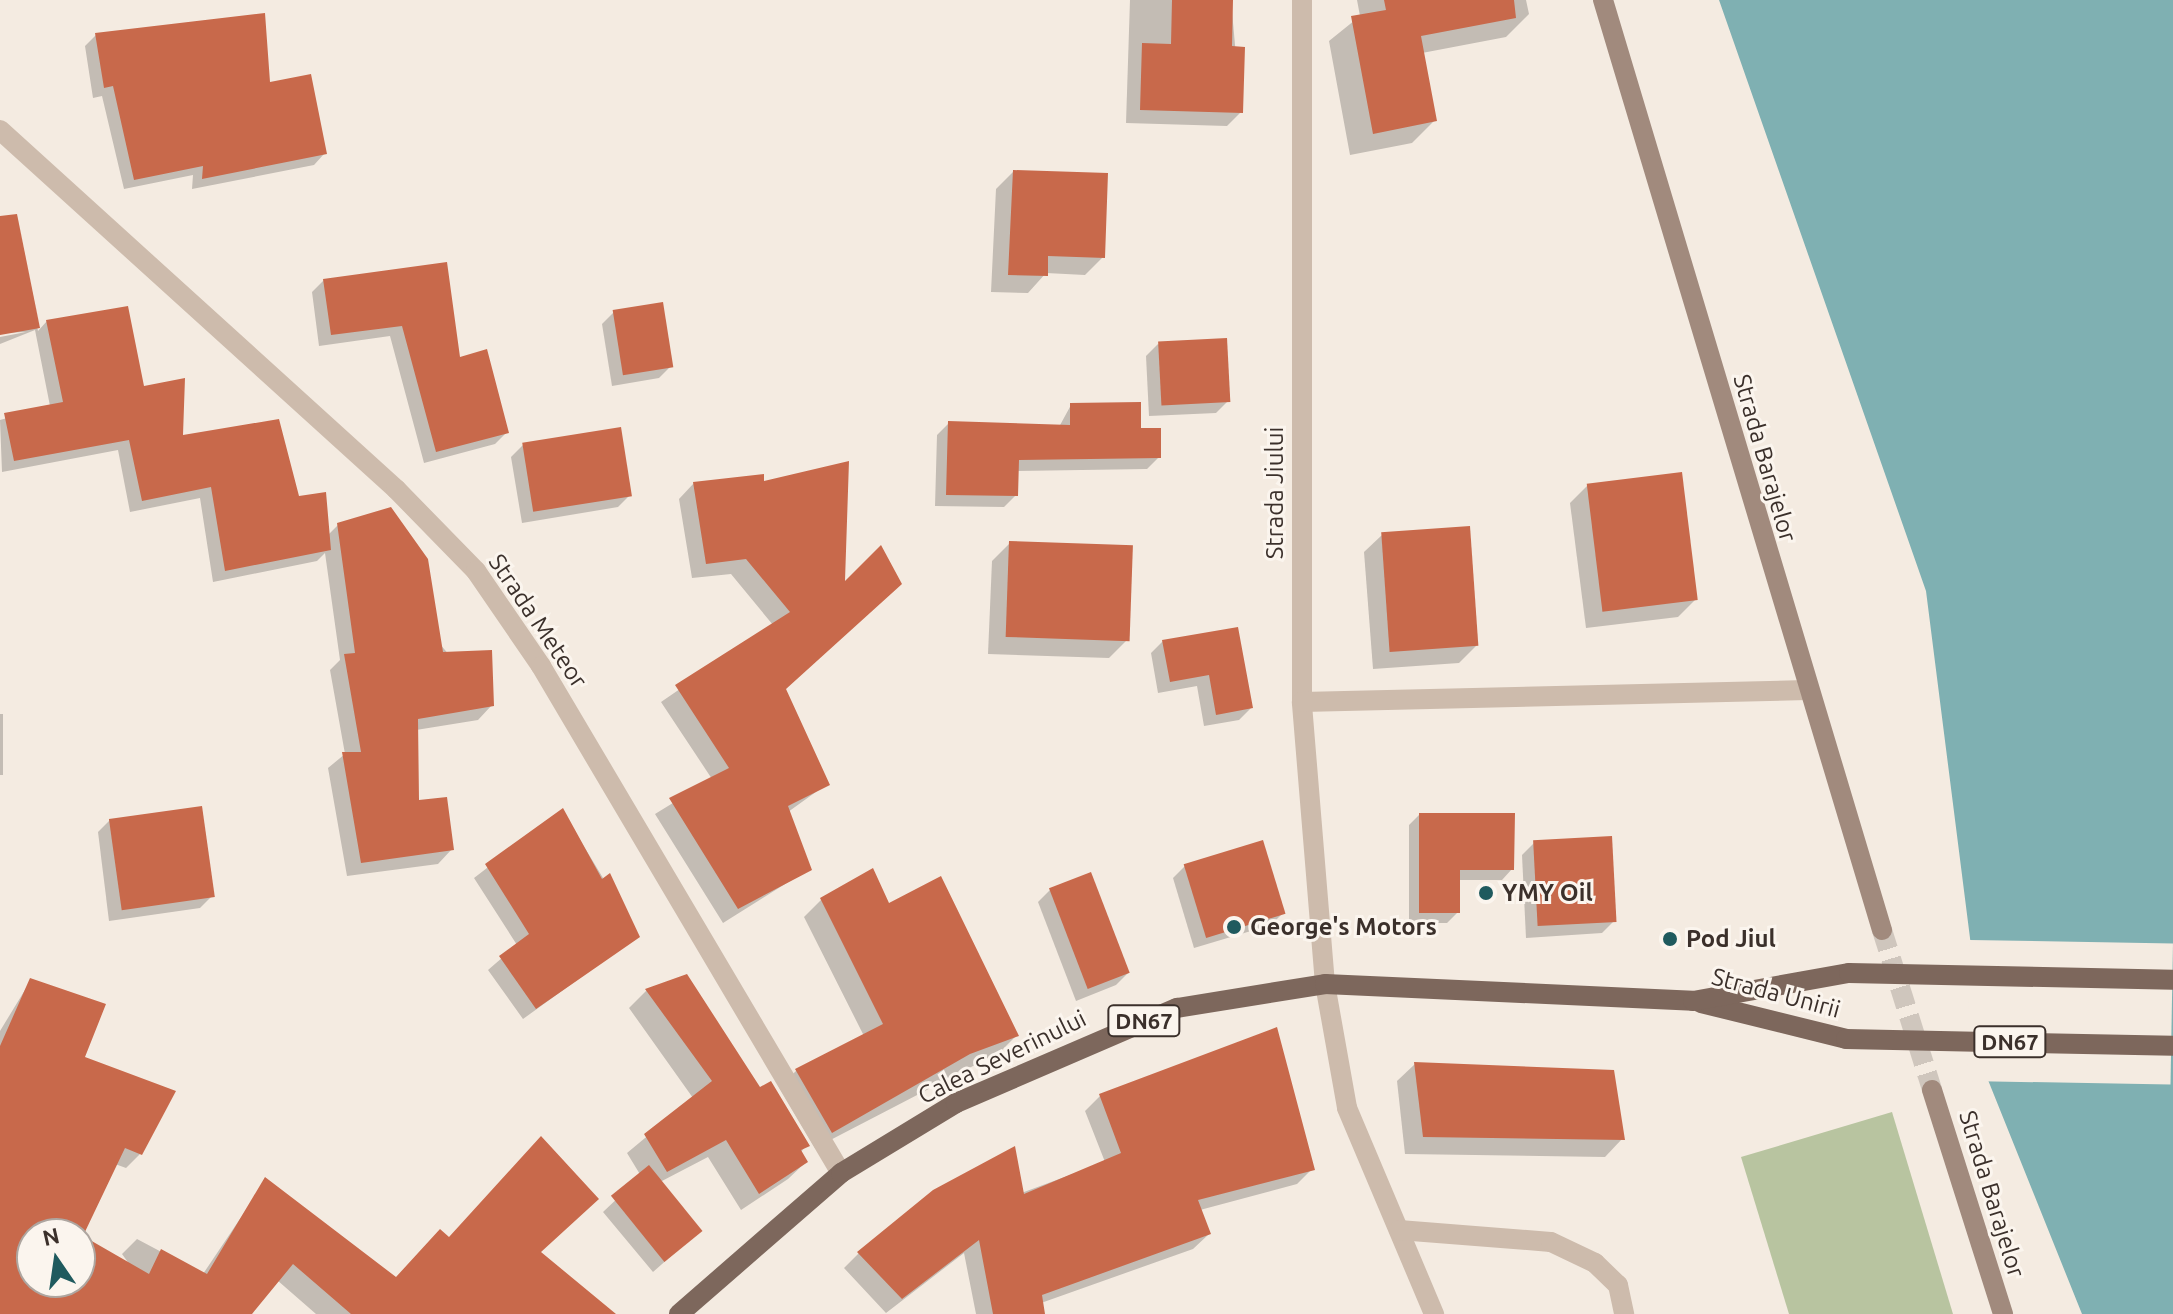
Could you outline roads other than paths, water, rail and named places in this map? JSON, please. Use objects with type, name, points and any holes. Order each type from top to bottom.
[{"type":"main road","name":"Strada Barajelor","points":[[1603,0],[1807,690],[1882,930]]},
{"type":"main road","name":"Strada Unirii","points":[[1693,1001],[1849,973],[2173,980]]},
{"type":"main road","name":"Calea Severinului","points":[[679,1314],[841,1173],[956,1103],[1071,1048],[1177,1008],[1325,984],[1693,1001]]},
{"type":"main road","name":"Strada Unirii","points":[[1693,1001],[1846,1039],[2173,1046]]},
{"type":"main road","name":"Strada Barajelor","points":[[1932,1090],[2003,1314]]},
{"type":"street","name":"Strada Jiului","points":[[1302,0],[1302,702],[1325,984],[1347,1108],[1434,1314]]},
{"type":"street","name":"Strada Meteor","points":[[0,130],[396,489],[476,571],[541,666],[841,1173]]},
{"type":"street","points":[[1302,702],[1807,690]]},
{"type":"street","points":[[1399,1230],[1551,1242],[1595,1263],[1618,1285],[1624,1314]]},
{"type":"water","points":[[1719,0],[2173,0],[2173,1314],[2082,1314],[1988,1080],[1926,591]]},
{"type":"tunnel","points":[[1882,930],[1932,1090]]},
{"type":"place","name":"YMY Oil","points":[[1486,893]]},
{"type":"place","name":"George's Motors","points":[[1234,927]]},
{"type":"place","name":"Pod Jiul","points":[[1670,939]]}]
